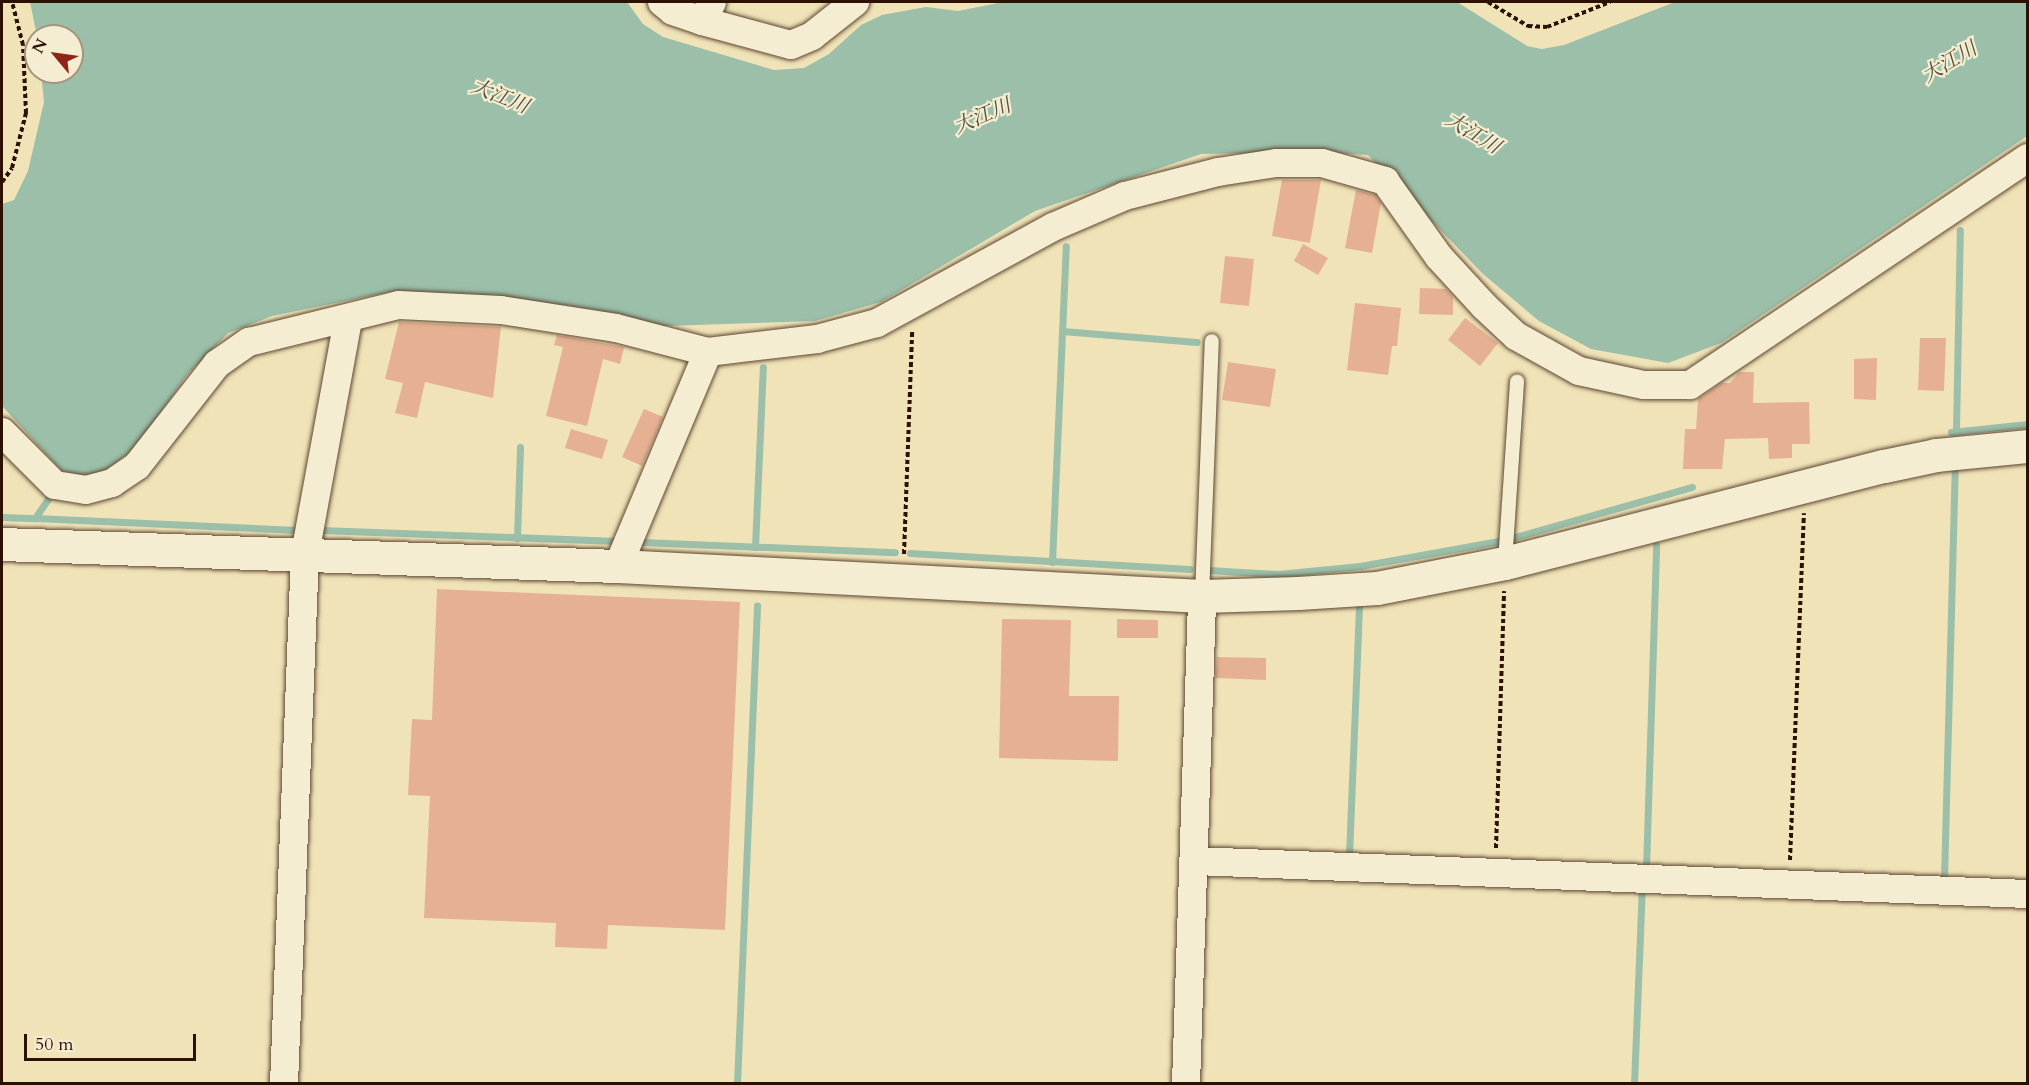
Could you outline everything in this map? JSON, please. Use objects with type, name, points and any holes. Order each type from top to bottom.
[{"type":"street","points":[[662,2],[673,11],[707,11],[791,45],[812,36],[855,2]]},
{"type":"street","points":[[2,432],[54,485],[86,490],[112,483],[137,466],[217,364],[241,347],[286,331],[348,319],[399,305],[501,310],[616,328],[708,352],[817,339],[877,323],[1053,226],[1125,196],[1218,172],[1276,163],[1322,163],[1385,181],[1439,257],[1516,336],[1579,371],[1644,385],[1690,385],[2028,159]]},
{"type":"street","points":[[284,1083],[305,554],[348,319]]},
{"type":"street","points":[[618,566],[708,352]]},
{"type":"street","points":[[2,544],[618,566],[1202,596],[1377,588],[1505,563],[1806,484],[1936,455],[2028,446]]},
{"type":"street","points":[[1186,1083],[1202,596]]},
{"type":"street","points":[[1195,861],[2028,894]]},
{"type":"lane","points":[[1202,596],[1212,342]]},
{"type":"lane","points":[[1505,563],[1517,381]]},
{"type":"path","points":[[2,182],[12,168],[26,113],[23,45],[12,2]]},
{"type":"path","points":[[1488,2],[1528,26],[1547,27],[1610,2]]},
{"type":"path","points":[[903,579],[912,330]]},
{"type":"path","points":[[1789,884],[1806,484]]},
{"type":"path","points":[[1495,872],[1505,563]]},
{"type":"water","name":"大江川","points":[[30,2],[627,2],[643,24],[663,37],[774,70],[804,68],[829,54],[861,25],[882,15],[926,7],[958,11],[1003,2],[1457,2],[1527,46],[1542,49],[1564,45],[1675,2],[2027,2],[2027,136],[1721,343],[1668,363],[1591,349],[1539,321],[1483,274],[1368,155],[1316,152],[1201,154],[1035,211],[881,302],[815,321],[664,326],[491,296],[394,291],[272,316],[228,333],[187,375],[137,446],[95,479],[62,471],[2,406],[2,204],[14,200],[28,171],[44,102],[42,84],[84,84],[84,24],[35,24]]},
{"type":"building","points":[[1282,180],[1321,180],[1310,243],[1272,236]]},
{"type":"building","points":[[1356,190],[1375,195],[1381,203],[1372,253],[1345,248]]},
{"type":"building","points":[[1303,244],[1328,258],[1318,275],[1294,261]]},
{"type":"building","points":[[1225,256],[1254,259],[1249,306],[1220,303]]},
{"type":"building","points":[[1420,288],[1446,289],[1453,297],[1453,315],[1419,314]]},
{"type":"building","points":[[1355,303],[1401,308],[1397,346],[1392,346],[1388,375],[1347,370]]},
{"type":"building","points":[[1465,318],[1498,343],[1480,366],[1448,340]]},
{"type":"building","points":[[399,322],[501,327],[493,398],[425,382],[417,418],[395,413],[403,383],[385,379]]},
{"type":"building","points":[[557,335],[624,347],[620,364],[603,359],[587,426],[546,416],[563,347],[554,345]]},
{"type":"building","points":[[1920,338],[1946,338],[1944,391],[1918,390]]},
{"type":"building","points":[[1877,358],[1876,400],[1854,399],[1854,359]]},
{"type":"building","points":[[1228,362],[1276,369],[1270,407],[1222,400]]},
{"type":"building","points":[[1739,372],[1754,372],[1753,403],[1809,402],[1810,444],[1792,444],[1792,458],[1769,459],[1768,438],[1725,439],[1722,469],[1683,469],[1685,429],[1696,429],[1698,399],[1722,383],[1730,383]]},
{"type":"building","points":[[644,409],[663,417],[642,466],[622,457]]},
{"type":"building","points":[[571,429],[608,440],[602,459],[565,448]]},
{"type":"building","points":[[437,589],[740,602],[725,930],[608,925],[607,949],[555,947],[556,923],[424,918],[430,796],[408,795],[412,719],[432,720]]},
{"type":"building","points":[[1002,619],[1071,620],[1069,696],[1119,696],[1118,761],[999,758]]},
{"type":"building","points":[[1117,619],[1158,620],[1158,638],[1117,638]]},
{"type":"building","points":[[1217,657],[1266,658],[1266,680],[1216,678]]},
{"type":"waterway","points":[[1956,431],[1960,230]]},
{"type":"waterway","points":[[1052,562],[1066,246]]},
{"type":"waterway","points":[[1062,331],[1197,342]]},
{"type":"waterway","points":[[755,547],[763,367]]},
{"type":"waterway","points":[[1951,432],[2028,424]]},
{"type":"waterway","points":[[517,538],[520,447]]},
{"type":"waterway","points":[[1944,879],[1955,470]]},
{"type":"waterway","points":[[1515,537],[1692,487]]},
{"type":"waterway","points":[[2,517],[35,518],[51,494]]},
{"type":"waterway","points":[[35,518],[297,530]]},
{"type":"waterway","points":[[320,530],[618,541]]},
{"type":"waterway","points":[[1208,570],[1278,574],[1360,566],[1499,541]]},
{"type":"waterway","points":[[641,542],[895,552]]},
{"type":"waterway","points":[[1646,869],[1656,545]]},
{"type":"waterway","points":[[910,553],[1190,569]]},
{"type":"waterway","points":[[1349,856],[1359,604]]},
{"type":"waterway","points":[[737,1084],[757,605]]},
{"type":"waterway","points":[[1634,1084],[1642,889]]}]
